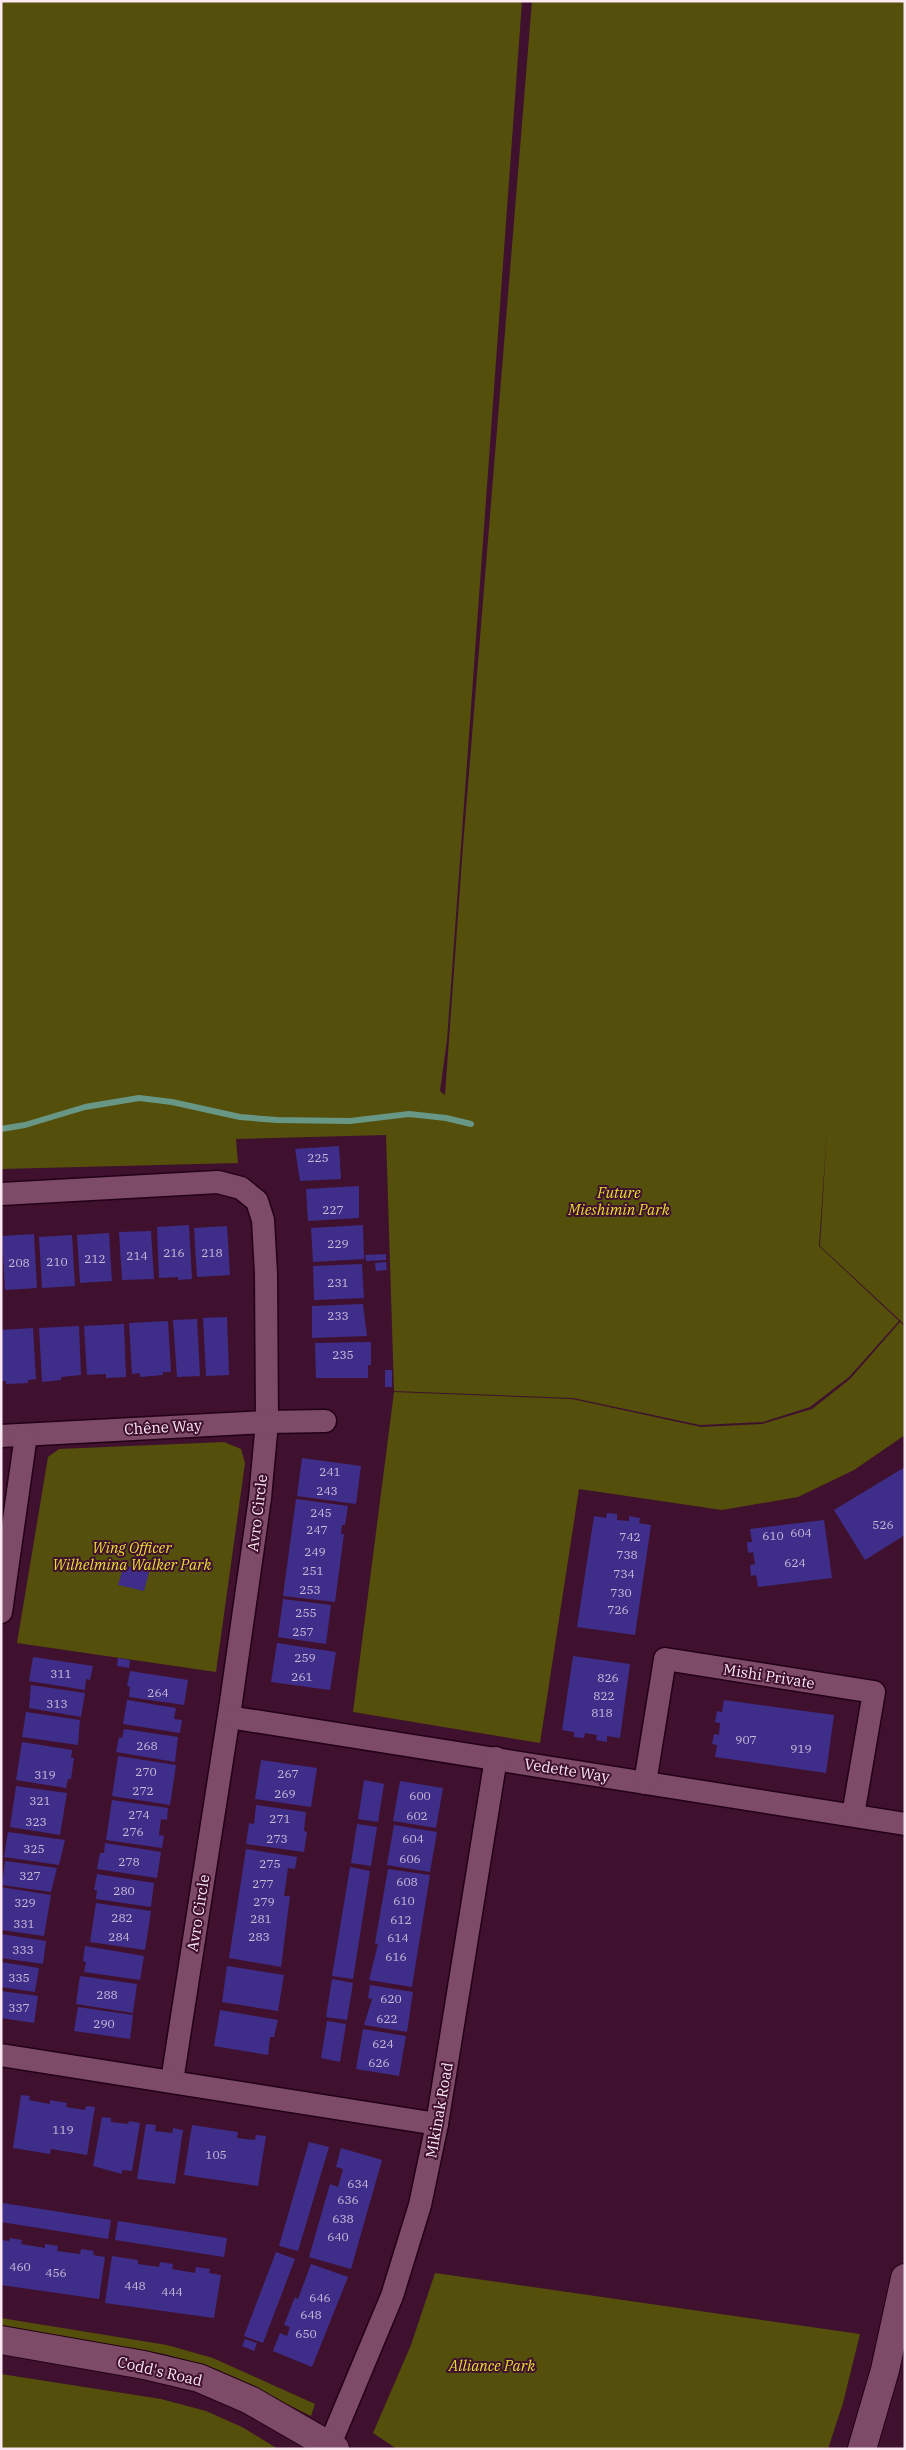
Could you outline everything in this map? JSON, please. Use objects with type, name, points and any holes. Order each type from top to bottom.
[{"type":"street","name":"Avro Circle","points":[[1,1194],[218,1182],[241,1188],[257,1201],[263,1220],[266,1274],[267,1422],[260,1498],[229,1717],[172,2081]]},
{"type":"street","name":"Chêne Way","points":[[1,1436],[267,1422],[325,1421]]},
{"type":"street","points":[[1,1612],[26,1435]]},
{"type":"street","name":"Mishi Private","points":[[645,1783],[665,1659],[874,1692],[853,1815]]},
{"type":"street","name":"Vedette Way","points":[[229,1717],[905,1824]]},
{"type":"street","name":"Mikinak Road","points":[[331,2448],[401,2269],[420,2206],[437,2124],[496,1758]]},
{"type":"street","points":[[1,2054],[437,2124]]},
{"type":"street","points":[[862,2449],[885,2370],[905,2278]]},
{"type":"street","name":"Codd's Road","points":[[1,2340],[151,2366],[191,2376],[250,2400],[331,2448]]},
{"type":"green space","name":"Future Mieshimin Park","points":[[1,1],[522,1],[447,1040],[440,1091],[445,1095],[463,846],[532,1],[905,1],[905,1325],[820,1246],[827,1129],[819,1246],[899,1321],[849,1377],[810,1407],[763,1422],[700,1425],[573,1398],[394,1391],[386,1135],[236,1139],[238,1163],[1,1169]]},
{"type":"green space","points":[[900,1322],[905,1326],[905,1435],[854,1470],[798,1497],[722,1510],[579,1489],[540,1743],[353,1712],[394,1392],[572,1399],[701,1427],[762,1424],[812,1409],[850,1379]]},
{"type":"green space","name":"Wing Officer Wilhelmina Walker Park","points":[[224,1442],[241,1449],[245,1463],[216,1672],[17,1643],[48,1457],[59,1449]]},
{"type":"green space","name":"Alliance Park","points":[[435,2273],[860,2334],[843,2403],[828,2449],[397,2449],[373,2433],[411,2345]]},
{"type":"green space","points":[[1,2318],[167,2345],[213,2358],[315,2404],[311,2416],[216,2369],[164,2354],[1,2326]]},
{"type":"green space","points":[[1,2374],[161,2399],[206,2411],[242,2427],[278,2449],[1,2449]]},
{"type":"building","points":[[339,1146],[341,1179],[300,1181],[295,1149]]},
{"type":"building","points":[[359,1186],[359,1218],[308,1221],[306,1189]]},
{"type":"building","points":[[189,1225],[192,1279],[178,1280],[178,1277],[159,1278],[157,1227]]},
{"type":"building","points":[[363,1225],[364,1259],[313,1262],[311,1228]]},
{"type":"building","points":[[227,1226],[230,1275],[197,1277],[194,1228]]},
{"type":"building","points":[[151,1231],[154,1279],[122,1280],[119,1232]]},
{"type":"building","points":[[109,1233],[112,1281],[80,1283],[77,1235]]},
{"type":"building","points":[[34,1234],[37,1288],[5,1290],[2,1236]]},
{"type":"building","points":[[72,1235],[75,1286],[42,1288],[39,1237]]},
{"type":"building","points":[[386,1254],[386,1260],[366,1261],[365,1255]]},
{"type":"building","points":[[386,1262],[387,1270],[376,1271],[375,1263]]},
{"type":"building","points":[[362,1264],[364,1298],[314,1300],[313,1266]]},
{"type":"building","points":[[363,1304],[367,1336],[312,1338],[312,1306]]},
{"type":"building","points":[[227,1317],[229,1375],[206,1376],[203,1318]]},
{"type":"building","points":[[197,1319],[200,1376],[177,1377],[173,1320]]},
{"type":"building","points":[[168,1321],[171,1372],[163,1372],[163,1375],[140,1377],[140,1373],[132,1374],[129,1323]]},
{"type":"building","points":[[124,1324],[126,1377],[106,1378],[106,1374],[87,1375],[84,1326]]},
{"type":"building","points":[[79,1326],[81,1375],[61,1377],[61,1380],[42,1382],[39,1328]]},
{"type":"building","points":[[33,1328],[36,1379],[28,1380],[28,1383],[6,1384],[6,1381],[1,1381],[1,1330]]},
{"type":"building","points":[[371,1342],[371,1365],[368,1365],[368,1378],[316,1378],[315,1343]]},
{"type":"building","points":[[385,1370],[392,1370],[392,1387],[385,1387]]},
{"type":"building","points":[[302,1458],[361,1466],[356,1504],[297,1496]]},
{"type":"building","points":[[905,1467],[905,1535],[865,1560],[834,1510]]},
{"type":"building","points":[[296,1499],[348,1506],[345,1525],[342,1525],[341,1534],[344,1534],[335,1602],[283,1596]]},
{"type":"building","points":[[607,1513],[617,1514],[617,1520],[629,1521],[629,1516],[640,1518],[639,1523],[651,1525],[635,1635],[577,1627],[594,1516],[606,1518]]},
{"type":"building","points":[[824,1520],[832,1578],[758,1587],[756,1575],[751,1576],[750,1565],[755,1564],[753,1552],[748,1553],[747,1542],[752,1542],[750,1529]]},
{"type":"building","points":[[124,1565],[149,1572],[144,1591],[118,1585]]},
{"type":"building","points":[[283,1599],[331,1605],[326,1644],[278,1637]]},
{"type":"building","points":[[277,1643],[336,1652],[330,1690],[271,1682]]},
{"type":"building","points":[[573,1656],[630,1664],[620,1738],[607,1736],[607,1742],[596,1740],[597,1735],[585,1733],[584,1738],[574,1737],[574,1732],[562,1730]]},
{"type":"building","points":[[33,1657],[93,1666],[90,1680],[86,1679],[85,1690],[29,1681]]},
{"type":"building","points":[[118,1658],[130,1660],[129,1668],[117,1666]]},
{"type":"building","points":[[130,1671],[188,1680],[184,1705],[129,1697],[130,1687],[127,1686]]},
{"type":"building","points":[[31,1685],[85,1693],[81,1717],[29,1708]]},
{"type":"building","points":[[127,1700],[176,1708],[174,1719],[182,1720],[180,1733],[123,1724]]},
{"type":"building","points":[[724,1700],[834,1715],[826,1773],[715,1757],[717,1745],[712,1744],[714,1734],[719,1735],[720,1723],[715,1722],[717,1711],[722,1712]]},
{"type":"building","points":[[26,1712],[80,1720],[78,1745],[22,1737]]},
{"type":"building","points":[[124,1729],[178,1737],[175,1762],[116,1752],[119,1737],[122,1738]]},
{"type":"building","points":[[22,1742],[72,1750],[71,1758],[74,1758],[71,1779],[68,1779],[66,1788],[16,1780]]},
{"type":"building","points":[[118,1756],[176,1765],[170,1805],[112,1796]]},
{"type":"building","points":[[261,1760],[317,1768],[311,1807],[255,1799]]},
{"type":"building","points":[[364,1780],[384,1784],[378,1822],[358,1819]]},
{"type":"building","points":[[400,1781],[443,1788],[436,1828],[393,1821]]},
{"type":"building","points":[[16,1786],[67,1793],[60,1835],[10,1827]]},
{"type":"building","points":[[112,1800],[168,1808],[167,1820],[161,1819],[159,1835],[164,1836],[162,1848],[106,1840]]},
{"type":"building","points":[[256,1805],[306,1812],[304,1831],[307,1832],[304,1852],[246,1844],[249,1823],[254,1824]]},
{"type":"building","points":[[357,1824],[377,1827],[371,1866],[351,1863]]},
{"type":"building","points":[[394,1825],[437,1832],[430,1872],[387,1865]]},
{"type":"building","points":[[8,1832],[65,1840],[59,1865],[4,1857]]},
{"type":"building","points":[[105,1843],[161,1852],[157,1878],[97,1869],[100,1853],[104,1853]]},
{"type":"building","points":[[246,1849],[297,1857],[295,1869],[288,1868],[284,1896],[290,1896],[281,1967],[229,1958]]},
{"type":"building","points":[[5,1861],[57,1868],[51,1892],[2,1885]]},
{"type":"building","points":[[350,1867],[370,1871],[353,1979],[332,1976]]},
{"type":"building","points":[[388,1869],[430,1875],[412,1987],[369,1980],[378,1944],[375,1943]]},
{"type":"building","points":[[97,1874],[154,1883],[151,1907],[96,1899],[97,1890],[94,1890]]},
{"type":"building","points":[[1,1887],[51,1895],[44,1936],[1,1930]]},
{"type":"building","points":[[96,1903],[151,1911],[145,1950],[90,1942]]},
{"type":"building","points":[[1,1934],[46,1941],[43,1964],[1,1958]]},
{"type":"building","points":[[85,1946],[144,1956],[140,1980],[84,1972],[86,1962],[83,1961]]},
{"type":"building","points":[[1,1962],[39,1968],[35,1992],[1,1987]]},
{"type":"building","points":[[227,1966],[284,1975],[278,2011],[222,2002]]},
{"type":"building","points":[[80,1976],[137,1984],[133,2013],[76,2004]]},
{"type":"building","points":[[332,1979],[353,1983],[347,2020],[326,2017]]},
{"type":"building","points":[[370,1985],[413,1992],[407,2032],[364,2025],[372,1999],[368,1998]]},
{"type":"building","points":[[1,1991],[38,1996],[34,2023],[1,2018]]},
{"type":"building","points":[[78,2007],[133,2015],[130,2039],[74,2031]]},
{"type":"building","points":[[220,2010],[278,2020],[274,2037],[270,2037],[268,2055],[214,2046]]},
{"type":"building","points":[[327,2021],[346,2024],[340,2062],[321,2058]]},
{"type":"building","points":[[363,2029],[406,2036],[399,2076],[356,2069]]},
{"type":"building","points":[[21,2095],[30,2096],[29,2100],[50,2104],[50,2100],[67,2103],[66,2107],[85,2110],[86,2106],[95,2107],[87,2155],[51,2149],[50,2154],[13,2148]]},
{"type":"building","points":[[102,2117],[111,2118],[111,2122],[128,2124],[129,2121],[140,2123],[132,2171],[122,2170],[122,2174],[93,2166]]},
{"type":"building","points":[[146,2124],[156,2125],[155,2131],[172,2133],[173,2128],[183,2130],[175,2184],[137,2179]]},
{"type":"building","points":[[192,2125],[238,2132],[237,2138],[255,2140],[256,2135],[266,2136],[258,2186],[184,2175]]},
{"type":"building","points":[[309,2142],[329,2147],[298,2251],[279,2246]]},
{"type":"building","points":[[341,2148],[382,2160],[351,2269],[309,2257],[330,2184],[338,2187],[343,2169],[336,2167]]},
{"type":"building","points":[[3,2203],[111,2220],[108,2239],[1,2222]]},
{"type":"building","points":[[118,2221],[227,2238],[224,2257],[115,2240]]},
{"type":"building","points":[[10,2238],[22,2240],[21,2244],[45,2248],[45,2244],[58,2246],[57,2251],[80,2254],[81,2249],[94,2251],[93,2255],[105,2257],[99,2299],[1,2285],[1,2240],[9,2241]]},
{"type":"building","points":[[276,2252],[295,2259],[263,2343],[244,2336]]},
{"type":"building","points":[[112,2256],[138,2260],[138,2264],[159,2267],[160,2262],[173,2264],[172,2269],[195,2273],[196,2267],[210,2269],[209,2273],[221,2275],[214,2318],[105,2303]]},
{"type":"building","points":[[311,2264],[348,2277],[312,2367],[273,2351],[280,2333],[287,2336],[290,2327],[284,2325],[295,2297],[298,2299]]},
{"type":"building","points":[[245,2339],[257,2343],[254,2351],[242,2346]]},
{"type":"waterway","points":[[1,1129],[25,1125],[85,1107],[139,1098],[172,1102],[240,1117],[277,1120],[350,1121],[409,1114],[446,1118],[471,1124]]}]
